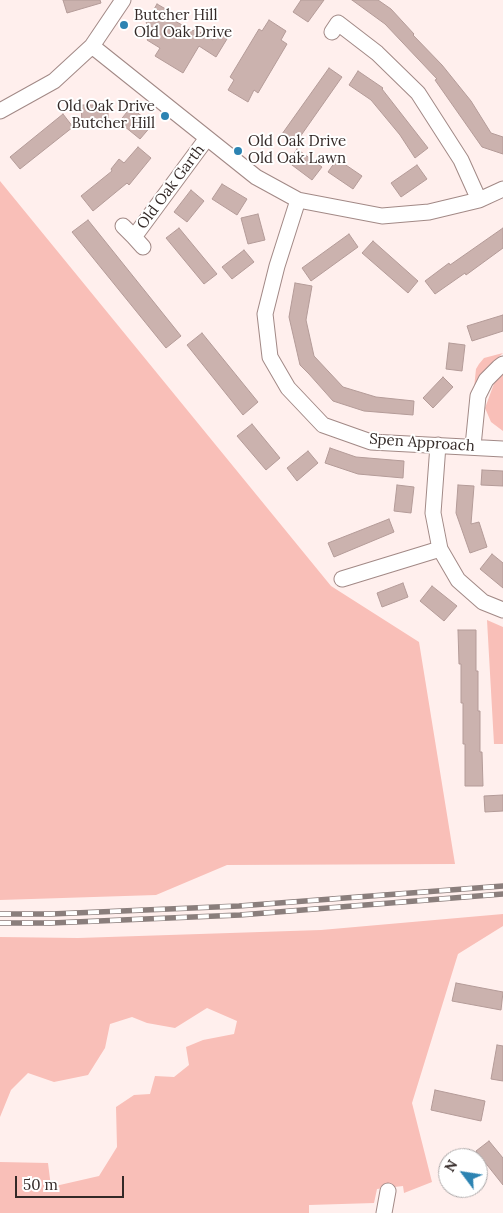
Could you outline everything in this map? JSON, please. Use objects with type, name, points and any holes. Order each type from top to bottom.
[{"type":"street","points":[[0,111],[54,82],[92,46],[123,0]]},
{"type":"street","points":[[332,32],[338,23],[377,53],[418,93],[461,160],[479,200]]},
{"type":"street","points":[[92,46],[256,178],[298,200],[382,216],[429,212],[479,200],[503,188]]},
{"type":"street","name":"Old Oak Garth","points":[[133,236],[207,138]]},
{"type":"street","name":"Spen Approach","points":[[298,200],[265,314],[270,357],[288,388],[323,425],[370,442],[503,449]]},
{"type":"street","points":[[473,446],[478,396],[486,380],[503,364]]},
{"type":"street","points":[[438,445],[433,513],[440,548],[458,580],[484,602],[503,610]]},
{"type":"street","points":[[342,580],[440,548]]},
{"type":"street","points":[[384,1213],[388,1191]]},
{"type":"shaded area","points":[[0,181],[331,586],[419,642],[455,864],[227,865],[156,895],[0,900]]},
{"type":"shaded area","points":[[503,353],[486,369],[474,388],[476,369],[479,364],[484,358]]},
{"type":"shaded area","points":[[503,374],[503,431],[491,422],[485,408],[495,381]]},
{"type":"shaded area","points":[[487,620],[503,627],[503,744],[494,744]]},
{"type":"shaded area","points":[[503,914],[503,926],[458,954],[412,1103],[432,1182],[404,1193],[403,1186],[377,1189],[374,1203],[309,1205],[309,1213],[0,1213],[0,1162],[48,1163],[51,1187],[99,1176],[117,1147],[116,1107],[134,1095],[150,1094],[155,1076],[174,1077],[189,1065],[186,1047],[203,1040],[234,1034],[237,1021],[207,1008],[175,1028],[147,1023],[132,1017],[110,1024],[105,1048],[88,1075],[54,1082],[28,1073],[11,1090],[0,1117],[0,937],[78,938],[321,930]]},
{"type":"building","points":[[63,0],[100,0],[101,3],[67,13]]},
{"type":"building","points":[[301,0],[324,0],[308,22],[293,12]]},
{"type":"building","points":[[352,0],[378,0],[391,9],[442,65],[471,101],[491,133],[503,137],[503,154],[482,147],[435,80],[437,79],[385,24]]},
{"type":"building","points":[[157,4],[176,15],[173,20],[193,31],[195,29],[213,40],[220,28],[230,34],[216,57],[199,46],[183,73],[155,56],[160,48],[147,40],[154,28],[146,23]]},
{"type":"building","points":[[269,20],[286,31],[281,40],[287,44],[258,93],[254,90],[248,102],[228,90],[234,80],[230,77],[259,29],[262,31]]},
{"type":"building","points":[[329,68],[342,77],[295,144],[282,134]]},
{"type":"building","points":[[358,71],[383,88],[428,148],[415,158],[400,135],[371,100],[349,85]]},
{"type":"building","points":[[81,105],[108,105],[108,123],[82,123]]},
{"type":"building","points":[[131,107],[152,125],[140,139],[119,122]]},
{"type":"building","points":[[63,114],[73,127],[20,169],[10,157]]},
{"type":"building","points":[[138,147],[151,158],[129,185],[127,183],[93,211],[81,196],[112,171],[111,169],[119,159],[124,163]]},
{"type":"building","points":[[297,149],[322,167],[312,180],[288,162]]},
{"type":"building","points":[[337,159],[362,176],[353,189],[328,172]]},
{"type":"building","points":[[417,165],[427,179],[401,197],[391,183]]},
{"type":"building","points":[[222,184],[247,199],[237,215],[212,199]]},
{"type":"building","points":[[191,190],[204,201],[187,222],[174,212]]},
{"type":"building","points":[[258,214],[265,240],[248,244],[241,218]]},
{"type":"building","points":[[88,220],[181,336],[166,348],[72,232]]},
{"type":"building","points":[[179,228],[217,274],[204,284],[166,238]]},
{"type":"building","points":[[503,228],[503,248],[466,275],[465,273],[435,294],[425,281]]},
{"type":"building","points":[[349,234],[358,247],[311,281],[302,268]]},
{"type":"building","points":[[373,241],[418,281],[408,293],[362,253]]},
{"type":"building","points":[[244,250],[254,262],[232,279],[222,267]]},
{"type":"building","points":[[295,283],[312,286],[306,320],[314,356],[343,387],[376,397],[414,401],[413,415],[364,411],[333,401],[300,365],[289,317]]},
{"type":"building","points":[[503,315],[503,331],[472,341],[467,326]]},
{"type":"building","points":[[202,333],[258,402],[243,415],[187,345]]},
{"type":"building","points":[[449,343],[465,345],[462,371],[446,369]]},
{"type":"building","points":[[443,377],[453,387],[433,408],[423,398]]},
{"type":"building","points":[[252,424],[280,458],[266,470],[237,436]]},
{"type":"building","points":[[330,448],[356,457],[404,461],[403,478],[358,474],[325,463]]},
{"type":"building","points":[[308,451],[318,463],[297,481],[287,468]]},
{"type":"building","points":[[482,470],[503,471],[503,486],[481,485]]},
{"type":"building","points":[[397,485],[414,487],[411,513],[394,511]]},
{"type":"building","points":[[458,485],[474,486],[471,524],[479,522],[487,547],[470,553],[456,513]]},
{"type":"building","points":[[389,519],[394,532],[334,557],[328,543]]},
{"type":"building","points":[[492,554],[503,563],[503,588],[480,569]]},
{"type":"building","points":[[403,583],[408,597],[382,607],[377,593]]},
{"type":"building","points":[[432,586],[457,606],[444,621],[420,601]]},
{"type":"building","points":[[458,630],[476,630],[476,671],[478,671],[478,711],[480,711],[480,752],[482,752],[483,786],[465,786],[465,744],[463,744],[463,703],[461,703],[461,664],[459,664]]},
{"type":"building","points":[[503,795],[503,811],[485,812],[484,796]]},
{"type":"building","points":[[456,983],[503,992],[501,1010],[452,1001]]},
{"type":"building","points":[[497,1045],[503,1046],[503,1081],[491,1079]]},
{"type":"building","points":[[435,1090],[485,1101],[481,1121],[431,1110]]},
{"type":"building","points":[[489,1141],[503,1158],[503,1185],[488,1166],[488,1148],[480,1148]]},
{"type":"railway","points":[[0,914],[51,914],[239,906],[503,886]]},
{"type":"railway","points":[[0,923],[51,923],[240,915],[503,894]]},
{"type":"place","name":"Butcher Hill Old Oak Drive","points":[[124,25]]},
{"type":"place","name":"Old Oak Drive Butcher Hill","points":[[165,116]]},
{"type":"place","name":"Old Oak Drive Old Oak Lawn","points":[[238,151]]}]
